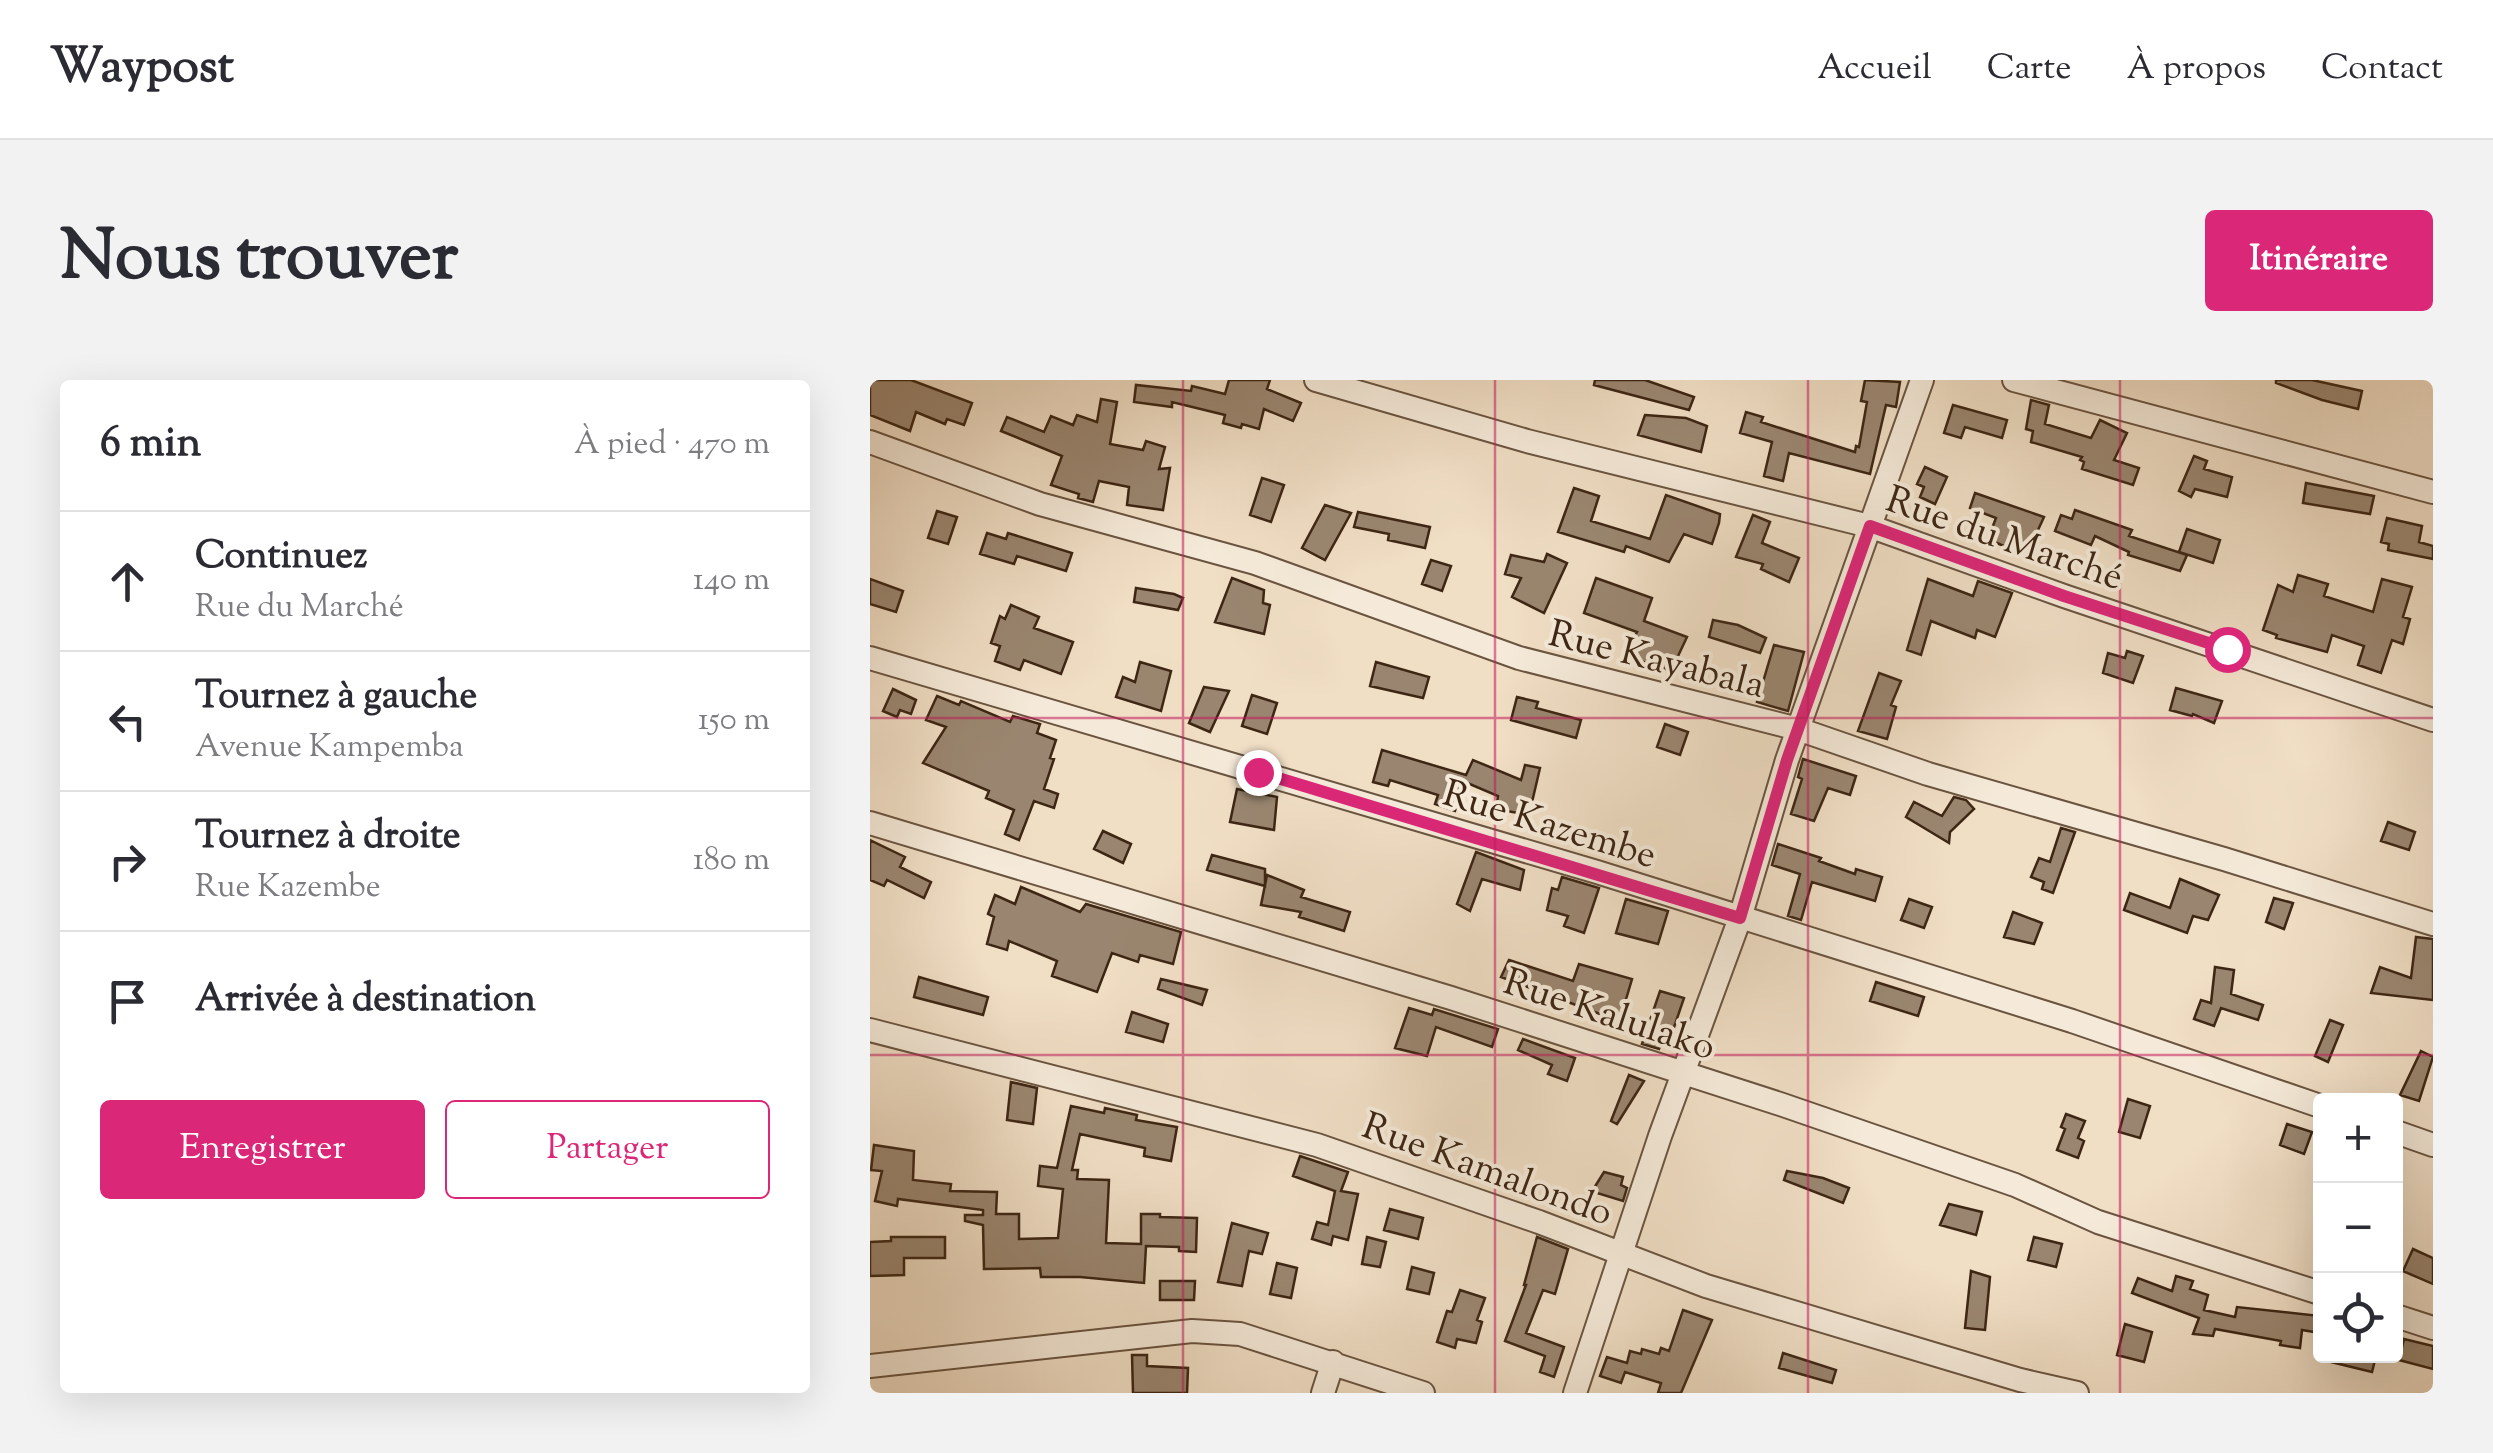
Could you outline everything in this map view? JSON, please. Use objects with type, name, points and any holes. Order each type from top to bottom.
[{"type":"street","name":"Rue du Marché","points":[[1316,380],[1527,441],[1870,526],[2433,720]]},
{"type":"street","points":[[1575,1393],[1660,1136],[1740,918],[1798,729],[1922,380]]},
{"type":"street","points":[[2014,380],[2433,492]]},
{"type":"street","name":"Rue Kayabala","points":[[870,442],[1040,504],[1255,564],[1519,658],[1798,729],[1928,774],[2433,924]]},
{"type":"street","name":"Rue Kazembe","points":[[870,658],[1597,872],[2072,1021],[2313,1104]]},
{"type":"street","name":"Rue Kalulako","points":[[870,824],[1451,998],[2015,1185],[2098,1222],[2313,1291]]},
{"type":"street","name":"Rue Kamalondo","points":[[870,1030],[1317,1145],[1706,1286],[2020,1380],[2077,1393]]},
{"type":"street","points":[[2403,1134],[2433,1145]]},
{"type":"street","points":[[2403,1318],[2433,1328]]},
{"type":"street","points":[[870,1366],[1192,1331],[1240,1334],[1423,1393]]},
{"type":"street","points":[[1322,1393],[1333,1362]]},
{"type":"building","points":[[870,380],[911,380],[972,403],[964,425],[947,419],[945,424],[916,412],[910,431],[870,415]]},
{"type":"building","points":[[1229,380],[1270,380],[1267,389],[1301,403],[1293,421],[1264,409],[1259,429],[1242,424],[1241,428],[1223,423],[1225,415],[1172,402],[1172,407],[1134,402],[1136,385],[1191,391],[1192,386],[1225,394]]},
{"type":"building","points":[[1595,380],[1645,380],[1694,397],[1689,410],[1594,385]]},
{"type":"building","points":[[1865,380],[1900,382],[1896,407],[1886,405],[1870,474],[1789,453],[1783,481],[1764,476],[1772,442],[1740,433],[1746,412],[1763,417],[1761,422],[1855,452],[1867,402],[1861,401]]},
{"type":"building","points":[[2276,380],[2312,380],[2362,391],[2358,409],[2322,400]]},
{"type":"building","points":[[1101,399],[1117,402],[1110,444],[1143,450],[1146,441],[1165,447],[1159,469],[1170,468],[1163,510],[1127,505],[1129,487],[1099,481],[1093,502],[1051,485],[1062,456],[1001,431],[1007,417],[1044,432],[1051,416],[1073,425],[1077,415],[1097,422]]},
{"type":"building","points":[[2031,400],[2049,405],[2045,424],[2091,438],[2100,420],[2127,433],[2114,460],[2139,468],[2133,485],[2082,469],[2082,457],[2031,442],[2033,431],[2026,429]]},
{"type":"building","points":[[1953,405],[2007,420],[2002,438],[1965,427],[1961,438],[1944,433]]},
{"type":"building","points":[[1645,415],[1686,418],[1707,426],[1701,452],[1638,435]]},
{"type":"building","points":[[2194,456],[2207,461],[2204,469],[2232,477],[2227,497],[2195,489],[2191,497],[2179,491]]},
{"type":"building","points":[[1925,467],[1947,477],[1935,504],[1920,497],[1924,487],[1917,484]]},
{"type":"building","points":[[1262,478],[1284,485],[1271,522],[1250,515]]},
{"type":"building","points":[[2306,483],[2374,496],[2370,514],[2303,503]]},
{"type":"building","points":[[1574,488],[1599,496],[1591,521],[1650,539],[1666,495],[1720,514],[1719,523],[1712,544],[1684,534],[1669,562],[1626,546],[1624,552],[1558,532]]},
{"type":"building","points":[[1975,493],[2044,517],[2026,556],[1988,539],[1996,518],[1970,508]]},
{"type":"building","points":[[1325,505],[1351,513],[1325,560],[1302,548]]},
{"type":"building","points":[[2075,510],[2132,530],[2129,536],[2187,555],[2180,571],[2128,555],[2129,552],[2095,536],[2091,545],[2055,531],[2061,515],[2072,519]]},
{"type":"building","points":[[937,511],[957,517],[948,544],[928,538]]},
{"type":"building","points":[[1358,512],[1430,527],[1425,548],[1388,540],[1389,534],[1354,527]]},
{"type":"building","points":[[1753,515],[1770,522],[1762,543],[1799,558],[1789,582],[1761,569],[1763,564],[1736,557]]},
{"type":"building","points":[[2387,518],[2422,526],[2419,542],[2433,546],[2433,559],[2388,550],[2389,544],[2381,542]]},
{"type":"building","points":[[2187,529],[2220,540],[2213,563],[2179,552]]},
{"type":"building","points":[[987,533],[1006,539],[1008,533],[1072,553],[1066,571],[1017,556],[1014,564],[980,554]]},
{"type":"building","points":[[1547,554],[1567,563],[1544,613],[1512,597],[1521,578],[1505,574],[1511,555],[1544,562]]},
{"type":"building","points":[[1431,560],[1451,566],[1442,591],[1422,584]]},
{"type":"building","points":[[2298,575],[2328,584],[2324,596],[2373,612],[2382,579],[2412,587],[2403,617],[2410,619],[2403,644],[2392,640],[2381,673],[2358,665],[2364,646],[2332,635],[2327,652],[2276,638],[2277,635],[2263,630],[2278,585],[2293,592]]},
{"type":"building","points":[[1232,578],[1264,590],[1263,603],[1270,605],[1264,634],[1215,622]]},
{"type":"building","points":[[1596,578],[1652,598],[1644,621],[1687,637],[1671,671],[1625,656],[1637,632],[1584,613]]},
{"type":"building","points":[[870,579],[903,591],[896,612],[870,604]]},
{"type":"building","points":[[1928,579],[1973,596],[1978,581],[2012,593],[1995,637],[1977,630],[1975,638],[1931,621],[1921,655],[1907,650]]},
{"type":"building","points":[[1136,588],[1183,598],[1178,610],[1134,602]]},
{"type":"building","points":[[1011,605],[1039,617],[1034,628],[1073,642],[1061,674],[1024,660],[1020,670],[995,661],[1000,646],[991,643],[1000,616],[1005,619]]},
{"type":"building","points":[[1713,620],[1738,625],[1766,638],[1760,653],[1709,637]]},
{"type":"building","points":[[1774,645],[1804,652],[1788,711],[1757,702]]},
{"type":"building","points":[[2127,651],[2143,656],[2133,683],[2103,673],[2108,653],[2125,658]]},
{"type":"building","points":[[1140,662],[1171,671],[1161,711],[1116,697],[1123,677],[1135,682]]},
{"type":"building","points":[[1376,662],[1429,677],[1423,698],[1370,686]]},
{"type":"building","points":[[1879,673],[1901,681],[1891,705],[1896,707],[1887,739],[1858,731]]},
{"type":"building","points":[[1204,687],[1229,691],[1210,732],[1189,723]]},
{"type":"building","points":[[2176,688],[2222,701],[2214,723],[2170,710]]},
{"type":"building","points":[[893,689],[916,700],[911,714],[900,710],[897,717],[883,711]]},
{"type":"building","points":[[1252,695],[1277,703],[1267,734],[1242,726]]},
{"type":"building","points":[[937,696],[959,705],[961,701],[1010,722],[1013,716],[1040,724],[1037,733],[1056,740],[1044,789],[1058,794],[1054,808],[1034,801],[1019,840],[1005,834],[1014,810],[986,798],[989,791],[923,763],[946,727],[926,720]]},
{"type":"building","points":[[1517,697],[1538,702],[1536,708],[1581,720],[1576,738],[1511,720]]},
{"type":"building","points":[[1665,724],[1688,732],[1680,755],[1657,747]]},
{"type":"building","points":[[1382,750],[1466,775],[1473,760],[1521,780],[1525,765],[1540,768],[1529,815],[1496,809],[1498,796],[1465,782],[1455,811],[1435,804],[1438,795],[1390,780],[1388,786],[1373,782]]},
{"type":"building","points":[[1803,759],[1856,776],[1850,795],[1828,788],[1814,821],[1791,814],[1802,779],[1798,777]]},
{"type":"building","points":[[1237,789],[1277,797],[1274,830],[1230,822]]},
{"type":"building","points":[[1954,797],[1966,800],[1974,809],[1950,832],[1949,843],[1906,817],[1914,802],[1942,816]]},
{"type":"building","points":[[2388,822],[2415,832],[2409,850],[2381,841]]},
{"type":"building","points":[[2061,828],[2075,832],[2053,893],[2042,889],[2044,882],[2031,877],[2039,858],[2050,862]]},
{"type":"building","points":[[1103,831],[1131,844],[1123,863],[1094,849]]},
{"type":"building","points":[[870,840],[905,857],[900,867],[931,882],[924,898],[887,880],[884,886],[870,880]]},
{"type":"building","points":[[1778,844],[1855,874],[1856,869],[1882,877],[1875,901],[1812,882],[1801,920],[1788,916],[1800,874],[1772,865]]},
{"type":"building","points":[[1476,852],[1524,870],[1520,890],[1482,879],[1470,911],[1457,904]]},
{"type":"building","points":[[1212,855],[1265,869],[1265,886],[1207,870]]},
{"type":"building","points":[[1267,875],[1304,890],[1301,897],[1350,912],[1344,931],[1299,917],[1301,912],[1261,905]]},
{"type":"building","points":[[1562,877],[1599,888],[1584,933],[1564,926],[1568,916],[1547,910],[1552,888],[1558,890]]},
{"type":"building","points":[[2180,879],[2219,895],[2208,920],[2193,916],[2187,933],[2124,910],[2130,893],[2170,908]]},
{"type":"building","points":[[1021,887],[1080,912],[1086,904],[1181,932],[1173,964],[1140,955],[1138,962],[1112,953],[1097,992],[1052,976],[1057,961],[1009,941],[1007,950],[987,944],[994,917],[988,914],[995,895],[1015,904]]},
{"type":"building","points":[[2274,898],[2293,903],[2284,929],[2266,922]]},
{"type":"building","points":[[1626,899],[1668,911],[1658,944],[1616,933]]},
{"type":"building","points":[[1909,899],[1932,907],[1924,928],[1901,920]]},
{"type":"building","points":[[2013,912],[2042,923],[2034,944],[2004,937]]},
{"type":"building","points":[[2416,937],[2433,939],[2433,1000],[2371,993],[2380,967],[2411,978]]},
{"type":"building","points":[[1509,960],[1573,981],[1579,964],[1632,979],[1621,1016],[1610,1012],[1608,1017],[1501,977]]},
{"type":"building","points":[[2215,967],[2234,970],[2231,994],[2263,1005],[2258,1020],[2221,1008],[2214,1026],[2194,1019],[2201,1000],[2211,1003]]},
{"type":"building","points":[[919,977],[988,997],[983,1015],[914,997]]},
{"type":"building","points":[[1161,979],[1207,990],[1202,1005],[1158,989]]},
{"type":"building","points":[[1876,982],[1924,997],[1918,1016],[1870,1001]]},
{"type":"building","points":[[1660,991],[1684,998],[1670,1039],[1663,1036],[1659,1049],[1642,1044]]},
{"type":"building","points":[[1409,1008],[1432,1015],[1434,1009],[1498,1029],[1492,1047],[1436,1027],[1427,1056],[1395,1048]]},
{"type":"building","points":[[1132,1012],[1168,1024],[1163,1042],[1126,1032]]},
{"type":"building","points":[[2330,1020],[2343,1025],[2328,1062],[2315,1056]]},
{"type":"building","points":[[1523,1039],[1575,1058],[1567,1081],[1548,1074],[1552,1065],[1518,1050]]},
{"type":"building","points":[[2421,1051],[2433,1057],[2419,1101],[2401,1093]]},
{"type":"building","points":[[1629,1075],[1644,1081],[1617,1124],[1611,1121]]},
{"type":"building","points":[[1011,1082],[1037,1088],[1033,1124],[1007,1120]]},
{"type":"building","points":[[2128,1099],[2150,1106],[2140,1138],[2119,1132]]},
{"type":"building","points":[[1071,1106],[1104,1113],[1105,1108],[1137,1115],[1136,1120],[1177,1127],[1171,1161],[1144,1156],[1145,1148],[1080,1134],[1072,1170],[1078,1170],[1077,1179],[1109,1180],[1106,1243],[1141,1244],[1141,1214],[1160,1214],[1197,1218],[1196,1252],[1146,1246],[1144,1283],[1041,1277],[1040,1268],[984,1269],[983,1225],[965,1221],[965,1215],[983,1215],[983,1210],[898,1199],[897,1206],[875,1201],[882,1171],[871,1170],[874,1145],[914,1151],[913,1180],[951,1184],[950,1191],[997,1192],[996,1214],[1019,1214],[1019,1239],[1058,1238],[1063,1189],[1038,1186],[1040,1166],[1057,1168]]},
{"type":"building","points":[[2066,1114],[2085,1121],[2078,1138],[2084,1141],[2078,1158],[2057,1150]]},
{"type":"building","points":[[2287,1124],[2312,1132],[2304,1154],[2280,1145]]},
{"type":"building","points":[[1300,1156],[1348,1172],[1341,1191],[1358,1194],[1348,1240],[1333,1236],[1331,1245],[1312,1239],[1317,1222],[1328,1225],[1335,1191],[1293,1176]]},
{"type":"building","points":[[1787,1171],[1849,1188],[1843,1203],[1784,1180]]},
{"type":"building","points":[[1604,1172],[1623,1177],[1621,1185],[1627,1188],[1623,1201],[1597,1193],[1594,1188]]},
{"type":"building","points":[[1949,1204],[1982,1212],[1976,1235],[1940,1225]]},
{"type":"building","points":[[1390,1209],[1423,1218],[1418,1239],[1384,1230]]},
{"type":"building","points":[[1232,1223],[1268,1233],[1262,1254],[1249,1251],[1242,1286],[1218,1282]]},
{"type":"building","points":[[891,1237],[945,1237],[945,1258],[904,1258],[904,1275],[870,1276],[870,1242],[891,1241]]},
{"type":"building","points":[[1367,1237],[1386,1242],[1380,1267],[1362,1264]]},
{"type":"building","points":[[1537,1237],[1568,1249],[1555,1294],[1543,1290],[1526,1333],[1564,1347],[1554,1377],[1540,1372],[1545,1356],[1505,1341],[1526,1285]]},
{"type":"building","points":[[2034,1237],[2062,1244],[2056,1267],[2028,1260]]},
{"type":"building","points":[[2413,1249],[2433,1258],[2433,1284],[2403,1271]]},
{"type":"building","points":[[1277,1263],[1297,1268],[1291,1298],[1270,1294]]},
{"type":"building","points":[[1412,1267],[1434,1273],[1429,1294],[1407,1289]]},
{"type":"building","points":[[1971,1271],[1990,1277],[1985,1330],[1965,1328]]},
{"type":"building","points":[[2176,1276],[2193,1281],[2190,1289],[2208,1295],[2204,1310],[2235,1317],[2237,1307],[2313,1315],[2313,1332],[2302,1330],[2300,1348],[2215,1329],[2213,1336],[2193,1334],[2199,1318],[2132,1293],[2138,1278],[2172,1291]]},
{"type":"building","points":[[1160,1281],[1195,1281],[1194,1300],[1160,1300]]},
{"type":"building","points":[[1460,1290],[1485,1298],[1477,1320],[1482,1322],[1476,1343],[1457,1339],[1455,1348],[1437,1342],[1447,1311],[1452,1312]]},
{"type":"building","points":[[1683,1310],[1712,1320],[1681,1393],[1658,1393],[1661,1383],[1625,1372],[1621,1383],[1600,1376],[1607,1357],[1627,1363],[1630,1351],[1669,1351]]},
{"type":"building","points":[[2125,1324],[2152,1332],[2144,1362],[2117,1355]]},
{"type":"building","points":[[2404,1339],[2433,1346],[2433,1369],[2403,1361]]},
{"type":"building","points":[[1783,1353],[1836,1370],[1832,1383],[1779,1368]]},
{"type":"building","points":[[1132,1355],[1147,1355],[1147,1366],[1188,1368],[1187,1393],[1133,1393]]},
{"type":"building","points":[[2335,1363],[2374,1363],[2372,1372]]},
{"type":"route","points":[[1258,772],[1740,918],[1787,760],[1870,526],[2227,649]]}]
